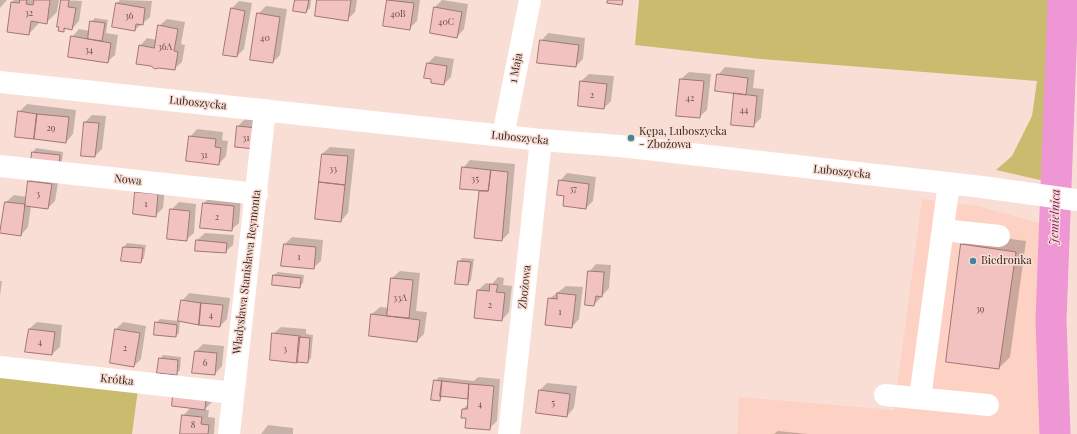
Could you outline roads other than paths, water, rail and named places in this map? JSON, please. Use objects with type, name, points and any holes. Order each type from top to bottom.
[{"type":"street","name":"1 Maja","points":[[502,136],[530,0]]},
{"type":"street","name":"Luboszycka","points":[[0,82],[502,136],[620,146],[949,183],[1077,200]]},
{"type":"street","name":"Władysława Stanisława Reymonta","points":[[229,434],[257,194],[265,110]]},
{"type":"street","name":"Zbożowa","points":[[509,434],[541,140]]},
{"type":"street","name":"Nowa","points":[[0,166],[257,194]]},
{"type":"street","points":[[920,398],[949,183]]},
{"type":"street","points":[[943,230],[999,236]]},
{"type":"street","name":"Krótka","points":[[0,367],[233,393]]},
{"type":"street","points":[[885,395],[988,405]]},
{"type":"waterway","name":"Jemielnica","points":[[1055,434],[1051,320],[1063,0]]},
{"type":"place","name":"Kępa, Luboszycka - Zbożowa","points":[[631,138]]},
{"type":"place","name":"Biedronka","points":[[973,261]]}]
